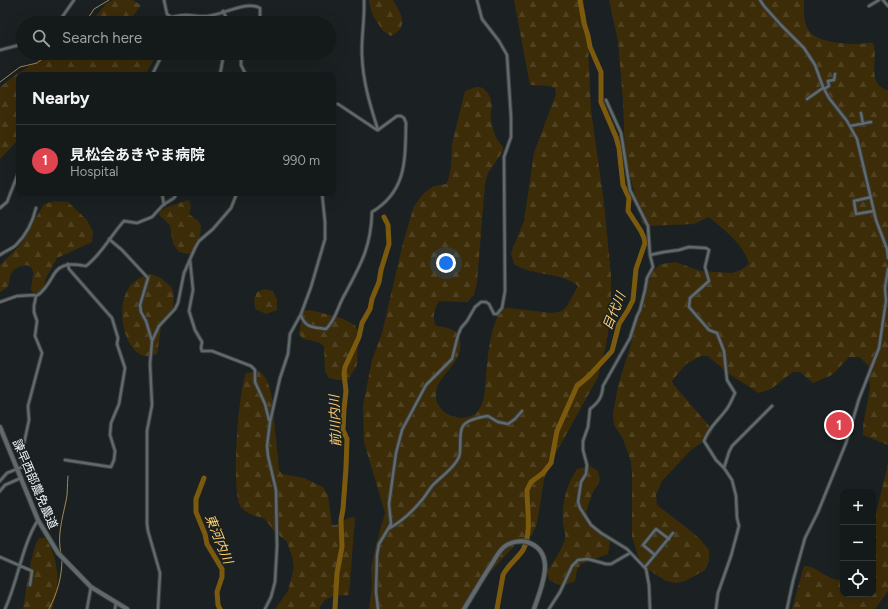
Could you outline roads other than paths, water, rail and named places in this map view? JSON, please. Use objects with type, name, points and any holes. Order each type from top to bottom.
[{"type":"street","points":[[63,16],[74,0]]},
{"type":"street","points":[[164,0],[167,14],[170,16]]},
{"type":"street","points":[[378,609],[376,592],[377,555],[379,544],[390,524],[390,504],[396,453],[402,430],[426,385],[452,359],[461,328],[475,307],[481,302],[486,302],[489,304],[494,314],[497,314],[502,308],[505,291],[504,157],[511,137],[508,64],[504,49],[480,16],[477,0]]},
{"type":"street","points":[[760,0],[781,25],[804,48],[815,65],[824,89],[850,126],[857,139],[874,211],[887,249],[888,258]]},
{"type":"street","points":[[869,6],[879,0]]},
{"type":"street","points":[[883,0],[888,6]]},
{"type":"street","points":[[363,1],[363,72],[366,89],[378,130]]},
{"type":"street","points":[[178,16],[210,16],[238,4],[244,3],[257,5],[260,8],[259,16]]},
{"type":"street","points":[[223,11],[226,16]]},
{"type":"street","points":[[0,50],[16,46]]},
{"type":"street","points":[[154,72],[160,60]]},
{"type":"street","points":[[221,72],[223,60]]},
{"type":"street","points":[[241,60],[241,65],[244,72]]},
{"type":"street","points":[[807,99],[829,86],[828,81],[834,80],[835,74]]},
{"type":"street","points":[[606,100],[621,133],[630,190],[648,226],[650,255],[653,267],[647,278],[640,310],[636,316],[630,338],[603,386],[602,395],[598,402],[590,409],[588,427],[583,441],[583,450],[587,466],[586,474],[581,482],[578,502],[580,508],[591,525],[601,533],[619,543],[645,567],[648,574],[650,609]]},
{"type":"street","points":[[338,104],[378,130]]},
{"type":"street","points":[[861,113],[863,124]]},
{"type":"street","points":[[301,314],[304,323],[313,327],[326,329],[332,322],[363,260],[371,235],[372,212],[384,204],[398,187],[404,161],[406,123],[404,118],[397,116],[378,130]]},
{"type":"street","points":[[850,126],[871,122]]},
{"type":"street","points":[[0,208],[7,202],[16,179]]},
{"type":"street","points":[[163,196],[164,204]]},
{"type":"street","points":[[0,302],[17,296],[40,295],[60,267],[68,264],[86,266],[94,260],[124,221],[137,223],[152,217],[164,204],[175,196]]},
{"type":"street","points":[[158,609],[160,573],[147,524],[147,431],[152,405],[150,364],[152,341],[159,326],[175,309],[178,303],[184,273],[199,241],[213,229],[231,208],[236,196]]},
{"type":"street","points":[[266,609],[275,582],[277,546],[276,490],[268,456],[270,422],[280,378],[288,354],[290,334],[301,314],[311,287],[325,239],[322,196]]},
{"type":"street","points":[[871,197],[854,201],[856,214],[874,211]]},
{"type":"street","points":[[0,255],[15,246],[26,233],[34,217],[36,208]]},
{"type":"street","points":[[109,239],[122,250],[148,278],[140,305],[141,312],[146,321],[152,341]]},
{"type":"street","points":[[650,255],[689,247],[706,248],[709,250],[705,267],[709,282],[690,298],[689,307],[710,330],[717,333],[724,351],[727,380],[735,393],[726,410],[707,432],[704,442],[732,480],[736,496],[738,526],[731,556],[718,593],[716,609]]},
{"type":"street","points":[[190,260],[193,290],[189,311],[195,330],[202,342],[202,351],[212,351],[251,366],[255,370],[255,382],[265,404],[270,422]]},
{"type":"street","points":[[65,460],[111,467],[114,460],[115,451],[110,435],[111,423],[119,404],[125,368],[117,344],[118,338],[112,318],[69,269],[68,264]]},
{"type":"street","points":[[787,609],[793,581],[806,538],[846,443],[859,399],[879,348],[886,301],[885,288],[888,269]]},
{"type":"street","points":[[0,481],[8,473],[22,467],[23,463],[22,453],[29,420],[28,406],[42,353],[36,336],[37,322],[34,306],[36,296]]},
{"type":"street","points":[[724,468],[732,446],[772,406]]},
{"type":"street","points":[[386,530],[394,526],[414,509],[433,484],[450,470],[458,458],[461,449],[461,429],[466,423],[488,416],[498,422],[508,424],[522,411]]},
{"type":"street","name":"諫早西部農免農道","points":[[0,427],[38,520],[58,553],[91,587],[127,609]]},
{"type":"street","points":[[0,491],[5,485],[21,478]]},
{"type":"street","points":[[5,609],[35,524],[38,520]]},
{"type":"street","points":[[655,555],[643,546],[656,529],[669,539]]},
{"type":"street","points":[[645,567],[674,534]]},
{"type":"street","points":[[464,609],[503,547],[508,544],[522,541],[534,546],[544,557],[546,565],[534,609]]},
{"type":"street","points":[[549,609],[560,592],[572,566],[578,560],[588,558],[606,564],[611,564],[630,553]]},
{"type":"street","points":[[0,557],[32,571],[30,586]]},
{"type":"street","points":[[87,609],[91,587]]},
{"type":"street","points":[[116,603],[116,609]]},
{"type":"waterway","points":[[90,16],[94,9],[109,0]]},
{"type":"waterway","name":"目代川","points":[[497,609],[503,575],[507,568],[523,550],[526,543],[528,529],[527,490],[531,482],[543,473],[551,463],[557,431],[577,386],[589,376],[612,351],[619,324],[633,300],[636,269],[645,243],[641,231],[628,211],[629,198],[623,185],[619,148],[616,137],[601,102],[601,72],[590,47],[580,0]]},
{"type":"waterway","points":[[0,82],[20,67],[37,63],[41,60]]},
{"type":"waterway","name":"前川内川","points":[[335,609],[337,573],[342,547],[341,520],[346,468],[347,439],[343,430],[346,391],[344,374],[345,367],[359,337],[362,323],[370,309],[389,244],[388,225],[384,217]]},
{"type":"waterway","points":[[61,554],[60,534],[67,498],[68,476]]},
{"type":"waterway","name":"東河内川","points":[[204,478],[196,499],[196,512],[205,534],[207,544],[222,569],[222,577],[217,592],[218,605],[220,609]]},
{"type":"waterway","points":[[49,609],[58,585],[62,559]]},
{"type":"place","name":"見松会あきやま病院","points":[[839,425]]}]
